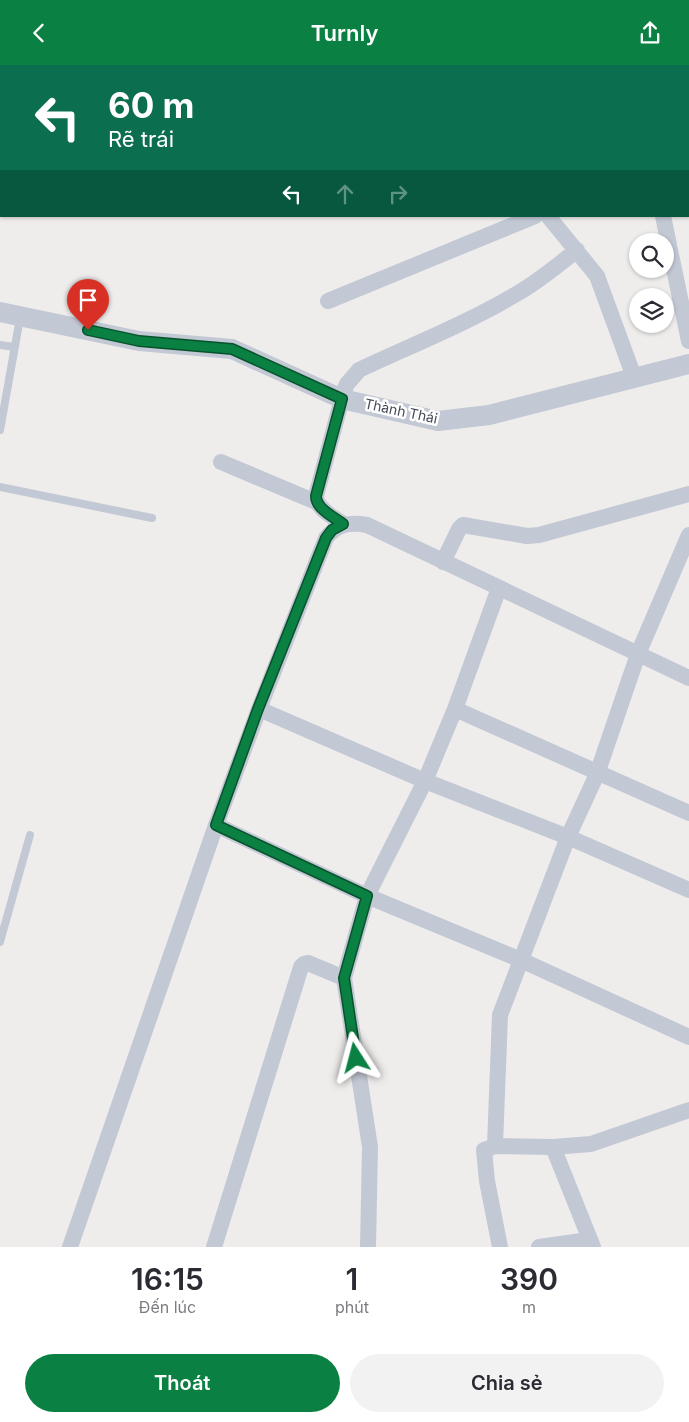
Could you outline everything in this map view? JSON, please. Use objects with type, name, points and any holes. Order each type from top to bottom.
[{"type":"street","points":[[328,301],[533,217]]},
{"type":"street","points":[[549,217],[597,276],[634,377]]},
{"type":"street","points":[[663,217],[689,341]]},
{"type":"street","points":[[316,502],[342,399],[347,384],[358,370],[482,313],[540,279],[577,250]]},
{"type":"street","name":"Thành Thái","points":[[0,311],[139,341],[232,349],[342,399],[438,421],[489,415],[689,364]]},
{"type":"street","points":[[222,461],[316,502],[343,524]]},
{"type":"street","points":[[444,562],[459,529],[463,525],[527,536],[539,535],[689,494]]},
{"type":"street","points":[[70,1247],[258,709],[326,538],[332,530],[343,524],[367,525],[689,678]]},
{"type":"street","points":[[495,1146],[500,1015],[568,837],[597,774],[638,654],[689,535]]},
{"type":"street","points":[[368,1247],[370,1147],[344,978],[367,896],[425,781],[455,709],[499,588]]},
{"type":"street","points":[[258,709],[425,781],[568,837],[689,890]]},
{"type":"street","points":[[455,709],[597,774],[689,813]]},
{"type":"street","points":[[216,825],[367,896],[521,960],[689,1037]]},
{"type":"street","points":[[214,1247],[301,967],[304,963],[308,963],[344,978]]},
{"type":"street","points":[[500,1247],[487,1181],[484,1150],[495,1146],[553,1147],[591,1144],[689,1110]]},
{"type":"street","points":[[539,1247],[591,1243],[553,1147]]},
{"type":"lane","points":[[0,430],[20,316]]},
{"type":"lane","points":[[0,345],[15,347]]},
{"type":"lane","points":[[0,487],[152,518]]},
{"type":"lane","points":[[0,942],[30,835]]},
{"type":"route","points":[[88,330],[139,341],[232,349],[342,399],[316,502],[343,524],[332,530],[326,538],[258,709],[216,825],[367,896],[344,978],[356,1058]]}]
